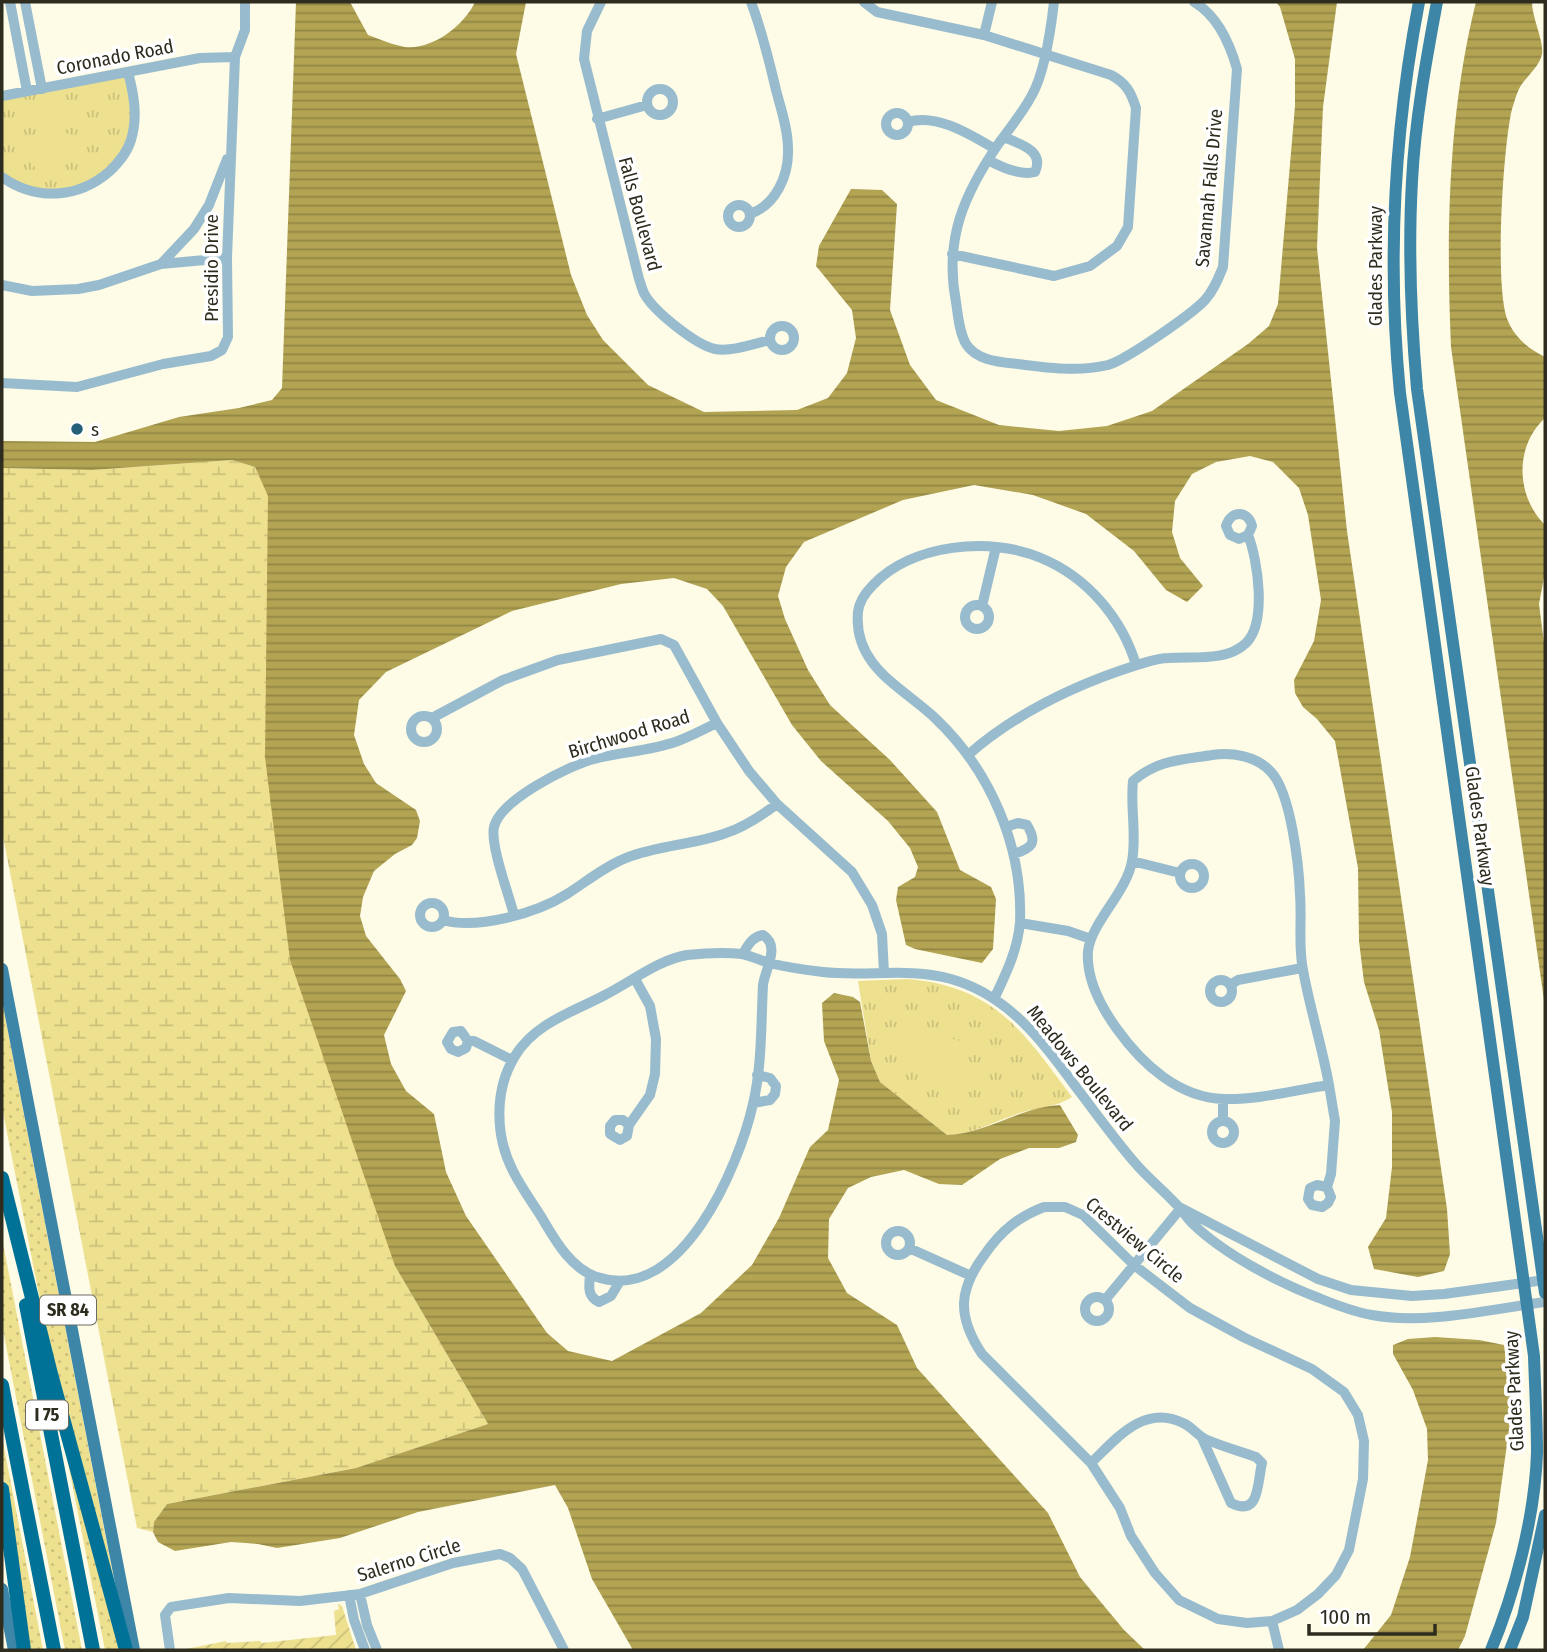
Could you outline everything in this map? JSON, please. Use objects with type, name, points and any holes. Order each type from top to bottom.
[{"type":"highway","name":"I 75","points":[[2,1179],[93,1650]]},
{"type":"highway","points":[[2,1179],[51,1374],[126,1650]]},
{"type":"highway","name":"I 75","points":[[2,1385],[54,1650]]},
{"type":"highway","points":[[2,1489],[24,1650]]},
{"type":"main road","name":"Glades Parkway","points":[[1419,2],[1408,62],[1395,179],[1392,240],[1394,329],[1402,407],[1534,1356],[1537,1453],[1534,1488],[1507,1611],[1491,1650]]},
{"type":"main road","name":"Glades Parkway","points":[[1437,2],[1425,65],[1412,178],[1411,328],[1417,389],[1544,1284]]},
{"type":"main road","name":"SR 84","points":[[2,969],[134,1650]]},
{"type":"main road","points":[[1510,1650],[1522,1617],[1545,1515]]},
{"type":"main road","points":[[2,1589],[14,1650]]},
{"type":"street","points":[[10,2],[27,92]]},
{"type":"street","points":[[25,2],[42,89]]},
{"type":"street","name":"Presidio Drive","points":[[2,383],[77,387],[163,364],[211,356],[222,350],[228,337],[228,201],[235,57],[245,30],[245,2]]},
{"type":"street","name":"Falls Boulevard","points":[[601,2],[587,31],[584,59],[597,119],[645,296],[698,343],[716,349],[736,348],[770,340]]},
{"type":"street","points":[[750,214],[771,201],[782,183],[789,149],[766,51],[751,2]]},
{"type":"street","points":[[864,2],[877,12],[984,35],[1111,75],[1123,82],[1132,94],[1136,108],[1128,227],[1117,246],[1090,266],[1054,276],[952,254]]},
{"type":"street","points":[[984,35],[992,2]]},
{"type":"street","name":"Savannah Falls Drive","points":[[1054,2],[1045,55],[1034,93],[966,196],[952,254],[953,285],[965,343],[985,359],[1055,369],[1109,365],[1136,351],[1204,301],[1215,287],[1223,267],[1237,69],[1231,47],[1218,26],[1203,8],[1194,2]]},
{"type":"street","name":"Coronado Road","points":[[2,96],[200,58],[235,57]]},
{"type":"street","points":[[2,177],[15,186],[38,194],[81,189],[94,184],[123,158],[131,141],[136,115],[128,72]]},
{"type":"street","points":[[597,119],[647,105]]},
{"type":"street","points":[[908,122],[917,119],[941,123],[995,149]]},
{"type":"street","points":[[988,160],[1027,174],[1035,172],[1038,158],[1033,151],[1004,137]]},
{"type":"street","points":[[161,264],[194,229],[209,205],[224,164],[230,156]]},
{"type":"street","points":[[209,205],[228,201]]},
{"type":"street","points":[[2,285],[33,290],[78,289],[99,285],[161,264],[227,258]]},
{"type":"street","points":[[968,755],[990,736],[1047,703],[1136,665],[1166,658],[1211,656],[1234,651],[1247,642],[1256,626],[1260,610],[1252,546],[1248,535]]},
{"type":"street","points":[[995,998],[1009,968],[1020,923],[1014,854],[1006,827],[992,794],[968,755],[935,718],[878,671],[867,656],[859,638],[858,611],[868,590],[884,573],[901,563],[962,546],[996,547],[1039,557],[1065,570],[1088,588],[1107,607],[1122,630],[1136,665]]},
{"type":"street","points":[[982,606],[996,547]]},
{"type":"street","points":[[432,718],[503,680],[558,660],[661,639],[674,645],[717,723],[749,771],[777,804],[852,872],[872,905],[882,934],[884,973]]},
{"type":"street","name":"Birchwood Road","points":[[514,915],[494,842],[493,829],[497,817],[511,803],[552,778],[590,760],[676,742],[717,723]]},
{"type":"street","points":[[1327,1187],[1331,1174],[1335,1121],[1329,1085],[1321,1041],[1302,968],[1300,894],[1294,839],[1285,801],[1272,772],[1251,757],[1217,754],[1170,761],[1148,768],[1133,781],[1132,861],[1121,889],[1091,939],[1088,965],[1105,1014],[1143,1062],[1167,1080],[1193,1093],[1223,1099],[1329,1085]]},
{"type":"street","points":[[443,920],[453,923],[477,923],[514,915],[564,896],[607,867],[628,857],[724,834],[750,824],[777,804]]},
{"type":"street","points":[[1006,827],[1018,823],[1027,825],[1033,835],[1033,841],[1027,850],[1014,854]]},
{"type":"street","points":[[1132,861],[1180,873]]},
{"type":"street","points":[[1020,923],[1068,931],[1091,939]]},
{"type":"street","points":[[620,1281],[611,1296],[599,1302],[589,1293],[590,1275],[620,1281],[645,1275],[676,1254],[691,1238],[725,1187],[753,1103],[764,972],[772,947],[768,938],[763,935],[752,939],[743,954]]},
{"type":"street","name":"Meadows Boulevard","points":[[590,1275],[559,1245],[513,1171],[506,1154],[499,1114],[501,1090],[512,1060],[536,1033],[555,1019],[660,964],[682,956],[743,954],[769,963],[820,972],[930,974],[959,981],[995,998],[1032,1030],[1124,1150],[1181,1208],[1191,1222],[1213,1240],[1274,1279],[1347,1309],[1394,1317],[1446,1315],[1545,1302]]},
{"type":"street","points":[[1230,985],[1238,980],[1302,968]]},
{"type":"street","points":[[629,1125],[650,1095],[655,1074],[656,1039],[650,1006],[635,979]]},
{"type":"street","points":[[468,1041],[474,1041],[512,1060]]},
{"type":"street","points":[[753,1103],[770,1100],[775,1094],[776,1086],[770,1078],[757,1075]]},
{"type":"street","points":[[1223,1099],[1223,1120]]},
{"type":"street","name":"Crestview Circle","points":[[1044,1207],[1065,1207],[1083,1215],[1134,1265],[1190,1308],[1245,1338],[1312,1369],[1344,1392],[1358,1415],[1364,1441],[1363,1479],[1349,1550],[1336,1576],[1318,1594],[1297,1610],[1272,1621],[1247,1623],[1218,1619],[1179,1600],[1155,1573],[1131,1536],[1120,1508],[1091,1463],[982,1354],[971,1337],[963,1299],[969,1275],[996,1238],[1021,1216],[1044,1207]]},
{"type":"street","points":[[1105,1300],[1181,1208]]},
{"type":"street","name":"Meadows Boulevard","points":[[1181,1208],[1318,1279],[1352,1290],[1394,1296],[1444,1294],[1525,1283],[1544,1284]]},
{"type":"street","points":[[909,1248],[969,1275]]},
{"type":"street","points":[[1347,1309],[1352,1290]]},
{"type":"street","points":[[1394,1296],[1389,1311],[1394,1317]]},
{"type":"street","points":[[1091,1463],[1140,1420],[1163,1416],[1185,1423],[1202,1438],[1256,1457],[1262,1463],[1254,1501],[1248,1507],[1241,1508],[1231,1503],[1202,1438]]},
{"type":"street","name":"Salerno Circle","points":[[170,1650],[165,1615],[171,1607],[229,1598],[300,1601],[354,1595],[453,1563],[492,1555],[506,1556],[522,1569],[564,1650]]},
{"type":"street","points":[[354,1595],[354,1620],[365,1650]]},
{"type":"street","points":[[354,1595],[377,1650]]},
{"type":"street","points":[[1272,1621],[1279,1650]]},
{"type":"green space","points":[[128,72],[131,84],[131,141],[94,184],[53,194],[2,177],[2,96]]},
{"type":"green space","points":[[56,107],[60,135],[70,133],[71,141],[75,140],[76,148],[72,149],[74,158],[64,160],[58,168],[48,163],[34,167],[31,140],[42,137],[36,112],[45,112]]},
{"type":"green space","points":[[232,460],[255,467],[268,495],[268,551],[395,1266],[488,1424],[356,1468],[167,1504],[154,1522],[153,1532],[137,1528],[2,831],[2,468],[92,470]]},
{"type":"green space","points":[[907,979],[937,983],[963,991],[985,1002],[1022,1033],[1072,1097],[975,1130],[947,1135],[880,1082],[871,1061],[858,981]]},
{"type":"green space","points":[[2,1001],[120,1611],[46,1330],[2,1107]]},
{"type":"green space","points":[[910,1023],[927,1028],[918,1063],[900,1058]]},
{"type":"green space","points":[[946,1039],[969,1043],[964,1059],[971,1062],[964,1087],[952,1083],[941,1084],[922,1074],[929,1048],[941,1052]]},
{"type":"green space","points":[[2,1238],[82,1650],[65,1650],[2,1325]]},
{"type":"green space","points":[[2,1437],[43,1650],[28,1650],[2,1466]]},
{"type":"green space","points":[[68,1463],[122,1650],[105,1650]]},
{"type":"green space","points":[[338,1604],[342,1606],[356,1650],[181,1650],[226,1641],[262,1643],[336,1635],[334,1611],[339,1609]]},
{"type":"shaded area","points":[[296,2],[350,2],[368,35],[405,47],[415,47],[426,45],[446,35],[463,20],[475,2],[526,2],[516,54],[571,275],[587,315],[603,340],[648,385],[704,412],[797,410],[828,398],[847,373],[856,338],[852,310],[816,266],[819,246],[851,189],[882,190],[897,204],[890,310],[910,365],[936,400],[999,425],[1059,431],[1107,426],[1152,411],[1248,344],[1269,326],[1278,304],[1295,106],[1295,59],[1280,7],[1276,2],[1337,2],[1323,107],[1317,248],[1347,531],[1447,1209],[1450,1254],[1444,1271],[1418,1277],[1374,1269],[1368,1247],[1386,1218],[1392,1167],[1392,1112],[1379,1030],[1364,982],[1359,941],[1358,868],[1335,741],[1303,707],[1295,693],[1294,680],[1314,641],[1321,600],[1308,515],[1299,488],[1273,462],[1250,456],[1216,462],[1192,474],[1175,501],[1172,532],[1180,558],[1203,586],[1187,602],[1166,590],[1134,551],[1086,514],[1033,495],[974,485],[903,500],[804,542],[786,567],[778,596],[785,619],[808,670],[830,705],[890,760],[937,812],[960,870],[991,887],[996,899],[993,949],[982,963],[906,945],[896,900],[898,887],[915,877],[918,867],[910,848],[888,821],[821,761],[792,725],[723,606],[707,589],[674,578],[621,584],[512,611],[386,672],[359,700],[354,735],[364,764],[376,783],[416,810],[420,821],[417,838],[412,845],[395,854],[374,871],[363,897],[360,916],[366,936],[400,979],[406,991],[384,1035],[391,1064],[406,1091],[434,1114],[446,1172],[466,1216],[547,1333],[568,1351],[612,1361],[701,1313],[752,1265],[779,1218],[810,1147],[828,1130],[839,1080],[824,1041],[822,1003],[834,993],[853,997],[860,1002],[871,1061],[880,1082],[947,1135],[961,1134],[1031,1110],[1060,1105],[1078,1135],[1076,1142],[1059,1148],[1029,1148],[1000,1159],[962,1185],[939,1184],[904,1170],[871,1177],[848,1188],[829,1219],[828,1258],[847,1293],[897,1325],[917,1368],[1048,1513],[1080,1577],[1124,1630],[1145,1650],[633,1650],[592,1579],[568,1508],[555,1485],[418,1512],[340,1538],[277,1548],[231,1542],[175,1551],[158,1542],[153,1532],[154,1522],[167,1504],[356,1468],[488,1424],[395,1266],[290,960],[265,757],[268,496],[255,467],[232,460],[92,470],[2,468],[2,441],[95,442],[179,417],[272,400],[282,388]]},
{"type":"shaded area","points":[[1476,2],[1532,2],[1542,49],[1535,68],[1519,89],[1512,109],[1503,184],[1501,280],[1508,321],[1514,333],[1545,357],[1545,418],[1528,443],[1523,472],[1528,500],[1545,525],[1545,572],[1539,604],[1545,651],[1545,1007],[1451,347],[1449,217],[1454,130]]},
{"type":"shaded area","points":[[1435,1337],[1504,1345],[1512,1408],[1496,1523],[1465,1636],[1458,1650],[1363,1650],[1391,1615],[1410,1557],[1428,1460],[1427,1429],[1413,1390],[1393,1354],[1393,1345],[1408,1339]]},
{"type":"place","name":"s","points":[[77,429]]}]
